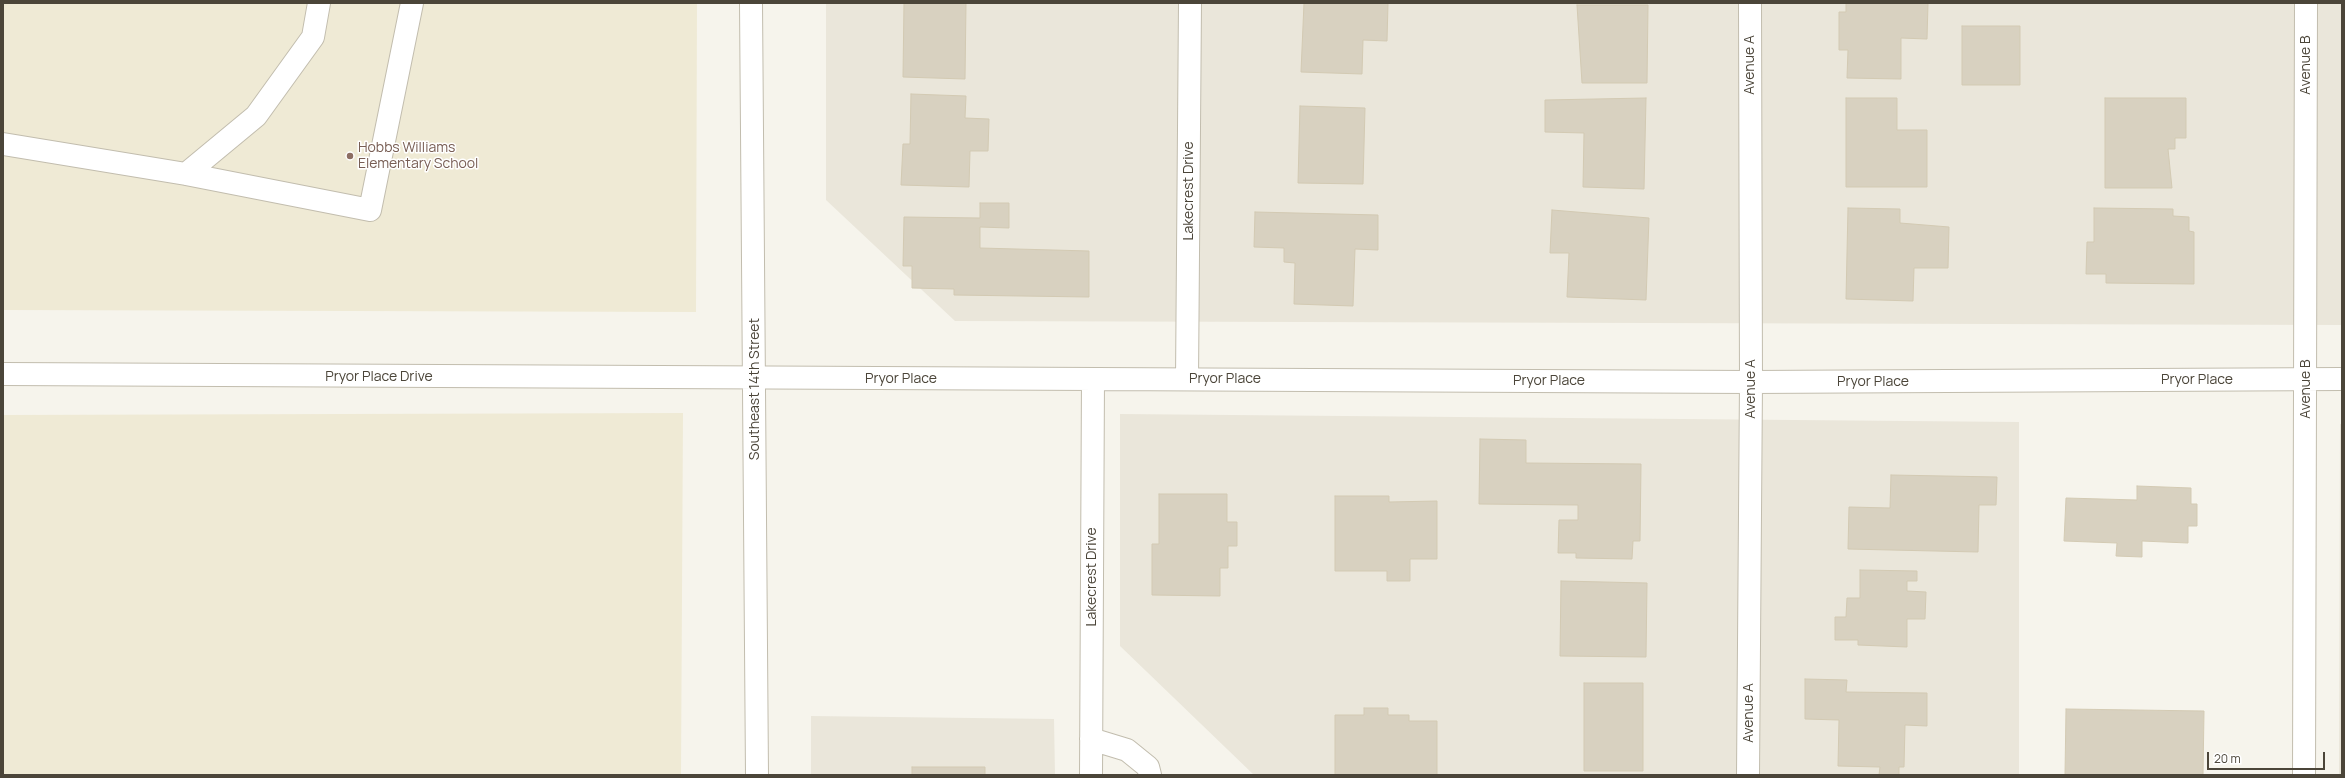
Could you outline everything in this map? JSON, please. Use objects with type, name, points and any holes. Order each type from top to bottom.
[{"type":"street","points":[[186,174],[256,116],[313,37],[319,3]]},
{"type":"street","points":[[3,144],[186,174],[370,210],[412,3]]},
{"type":"street","name":"Southeast 14th Street","points":[[751,3],[757,775]]},
{"type":"street","name":"Lakecrest Drive","points":[[1187,379],[1190,3]]},
{"type":"street","name":"Avenue A","points":[[1748,775],[1751,382],[1750,3]]},
{"type":"street","name":"Avenue B","points":[[2304,775],[2306,3]]},
{"type":"street","name":"Pryor Place Drive","points":[[3,374],[755,379]]},
{"type":"street","name":"Pryor Place","points":[[755,379],[1187,379],[1751,382],[2342,379]]},
{"type":"street","name":"Lakecrest Drive","points":[[1091,775],[1093,379]]},
{"type":"street","points":[[1091,739],[1127,750],[1148,767],[1150,775]]},
{"type":"shaded area","name":"Hobbs Williams Elementary School","points":[[3,3],[697,3],[696,312],[3,310]]},
{"type":"shaded area","points":[[826,3],[2342,3],[2342,325],[955,321],[826,200]]},
{"type":"shaded area","points":[[683,413],[681,775],[3,775],[3,415]]},
{"type":"shaded area","points":[[1120,414],[2019,422],[2019,775],[1254,775],[1120,646]]},
{"type":"shaded area","points":[[2340,424],[2342,424],[2342,775],[2339,775]]},
{"type":"shaded area","points":[[811,716],[1054,719],[1055,775],[811,775]]},
{"type":"building","points":[[904,3],[966,3],[965,79],[903,77]]},
{"type":"building","points":[[1304,3],[1388,3],[1387,41],[1363,40],[1362,74],[1301,72]]},
{"type":"building","points":[[1846,3],[1928,3],[1927,39],[1901,38],[1901,79],[1847,78],[1848,50],[1839,50],[1839,12],[1846,12]]},
{"type":"building","points":[[1577,5],[1648,5],[1647,83],[1582,83]]},
{"type":"building","points":[[1962,26],[2020,26],[2020,85],[1962,85]]},
{"type":"building","points":[[911,94],[966,96],[965,118],[989,119],[988,151],[970,151],[969,187],[901,185],[903,144],[910,144]]},
{"type":"building","points":[[1646,98],[1644,189],[1583,187],[1584,133],[1545,132],[1545,100]]},
{"type":"building","points":[[1846,98],[1897,98],[1897,130],[1927,130],[1927,187],[1846,187]]},
{"type":"building","points":[[2105,98],[2186,98],[2186,138],[2175,138],[2175,149],[2168,149],[2172,188],[2105,188]]},
{"type":"building","points":[[1300,106],[1365,108],[1363,184],[1298,183]]},
{"type":"building","points":[[980,203],[1009,203],[1009,228],[980,227],[980,248],[1089,251],[1089,297],[954,295],[954,289],[912,288],[912,266],[903,266],[904,217],[980,218]]},
{"type":"building","points":[[1848,208],[1900,209],[1900,223],[1949,227],[1948,268],[1914,268],[1913,301],[1846,299]]},
{"type":"building","points":[[2094,208],[2173,209],[2173,216],[2189,217],[2189,231],[2194,232],[2194,284],[2106,283],[2106,274],[2086,274],[2087,242],[2094,242]]},
{"type":"building","points":[[1552,210],[1649,218],[1646,300],[1567,297],[1569,253],[1550,253]]},
{"type":"building","points":[[1255,212],[1378,215],[1378,250],[1355,249],[1353,306],[1294,304],[1295,263],[1284,262],[1284,248],[1254,247]]},
{"type":"building","points":[[1480,439],[1526,440],[1526,463],[1641,464],[1640,541],[1633,541],[1632,559],[1576,558],[1576,553],[1558,553],[1559,520],[1578,520],[1578,505],[1479,504]]},
{"type":"building","points":[[1891,475],[1997,477],[1996,505],[1979,505],[1978,552],[1848,549],[1849,507],[1890,508]]},
{"type":"building","points":[[2137,486],[2191,488],[2191,504],[2197,504],[2197,526],[2188,526],[2188,543],[2142,541],[2142,557],[2116,556],[2117,543],[2064,541],[2066,498],[2137,500]]},
{"type":"building","points":[[1159,494],[1227,494],[1227,522],[1237,522],[1237,546],[1228,546],[1228,568],[1220,568],[1220,596],[1152,595],[1152,544],[1159,544]]},
{"type":"building","points":[[1335,496],[1389,496],[1389,502],[1437,501],[1437,559],[1410,559],[1410,581],[1387,581],[1387,571],[1335,571]]},
{"type":"building","points":[[1860,570],[1917,571],[1917,581],[1907,581],[1907,591],[1926,592],[1925,619],[1907,619],[1907,647],[1858,645],[1858,640],[1835,640],[1835,617],[1846,617],[1847,598],[1860,598]]},
{"type":"building","points":[[1561,581],[1647,583],[1646,657],[1560,656]]},
{"type":"building","points":[[1805,679],[1847,680],[1846,692],[1927,693],[1927,726],[1905,725],[1904,767],[1899,767],[1899,775],[1879,775],[1880,767],[1838,766],[1839,720],[1805,719]]},
{"type":"building","points":[[1584,683],[1643,683],[1643,771],[1584,771]]},
{"type":"building","points":[[1364,708],[1388,708],[1388,715],[1409,715],[1409,721],[1437,721],[1437,775],[1335,775],[1335,715],[1364,715]]},
{"type":"building","points":[[2066,709],[2204,711],[2203,775],[2065,775]]},
{"type":"building","points":[[912,767],[985,767],[985,775],[912,775]]},
{"type":"place","name":"Hobbs Williams Elementary School","points":[[350,156]]}]
